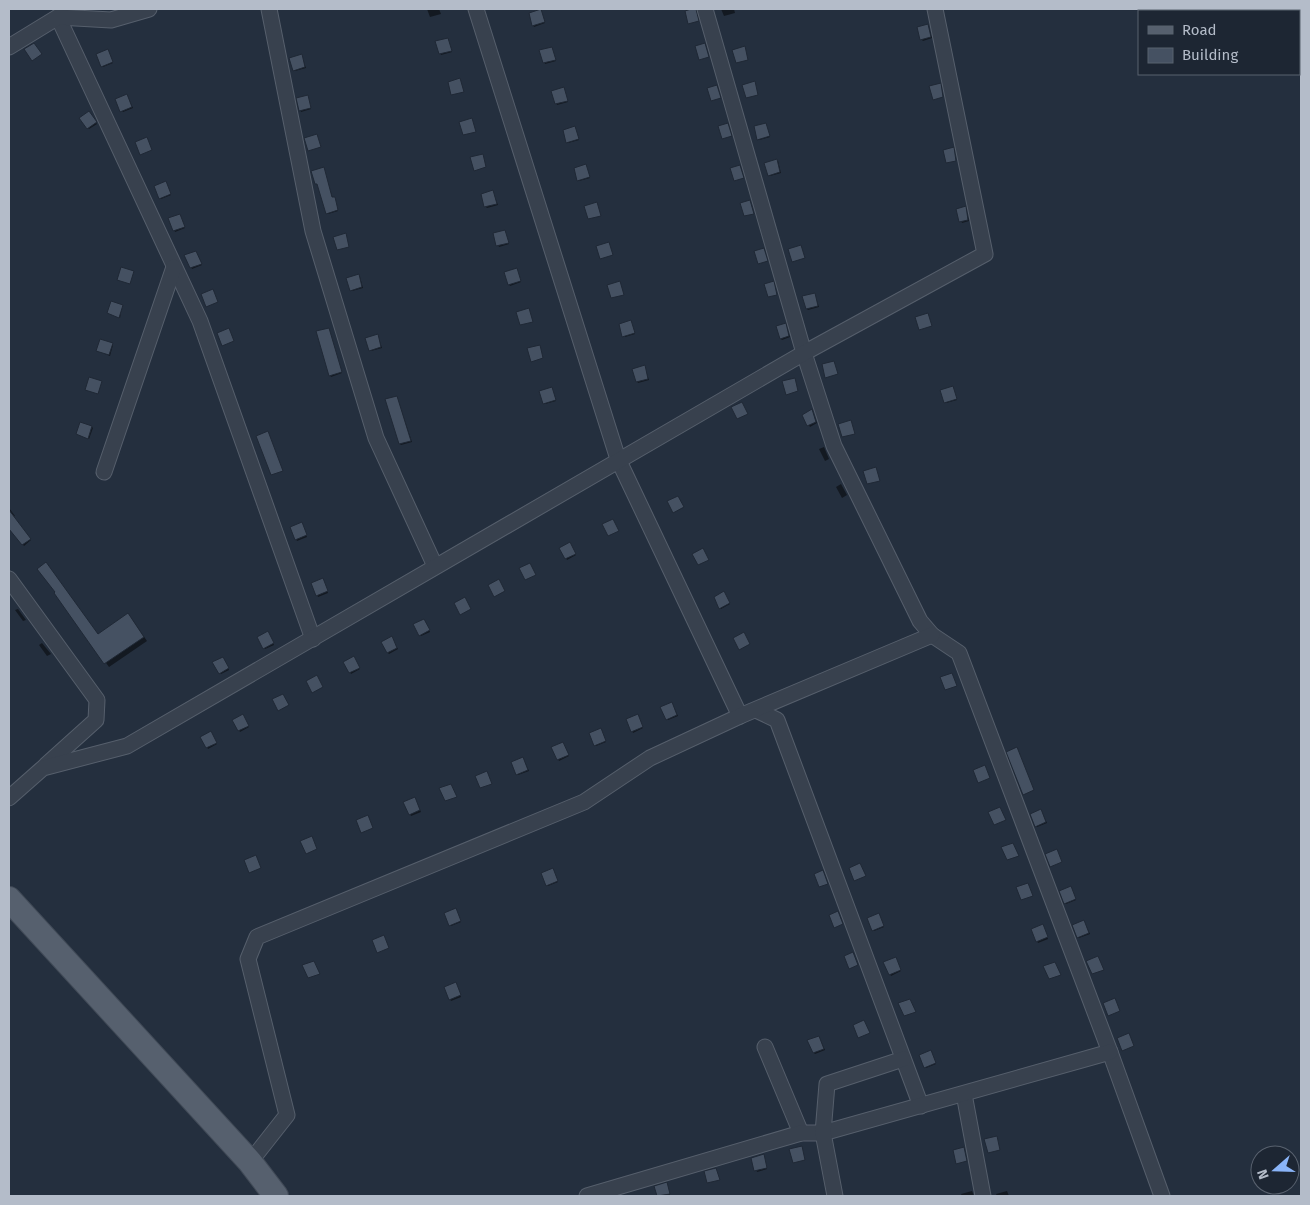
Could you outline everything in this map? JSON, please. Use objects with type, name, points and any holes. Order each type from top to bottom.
[{"type":"main road","points":[[9,899],[250,1162],[276,1196]]},
{"type":"street","points":[[9,48],[58,17],[110,14],[149,9]]},
{"type":"street","points":[[269,9],[313,231],[376,438],[435,566]]},
{"type":"street","points":[[476,9],[618,459],[740,716]]},
{"type":"street","points":[[706,9],[804,352],[834,446],[920,621],[932,635],[959,653],[1110,1052],[1162,1196]]},
{"type":"street","points":[[43,768],[127,746],[804,352],[985,254],[935,9]]},
{"type":"street","points":[[58,17],[200,321],[313,639]]},
{"type":"street","points":[[104,472],[174,267]]},
{"type":"street","points":[[9,579],[97,700],[96,720],[9,798]]},
{"type":"street","points":[[250,1162],[287,1114],[248,959],[257,937],[584,802],[650,758],[740,716],[932,635]]},
{"type":"street","points":[[756,710],[777,720],[921,1106]]},
{"type":"street","points":[[765,1046],[801,1133]]},
{"type":"street","points":[[587,1196],[801,1133],[823,1133],[1110,1052]]},
{"type":"street","points":[[835,1196],[823,1133],[827,1084],[903,1059]]},
{"type":"street","points":[[964,1094],[983,1196]]},
{"type":"building","points":[[541,9],[545,22],[532,26],[529,13]]},
{"type":"building","points":[[696,9],[699,21],[688,24],[685,11]]},
{"type":"building","points":[[928,24],[931,37],[920,40],[917,27]]},
{"type":"building","points":[[448,38],[452,51],[439,54],[435,41]]},
{"type":"building","points":[[34,43],[42,54],[32,61],[24,49]]},
{"type":"building","points":[[705,43],[709,57],[699,60],[695,46]]},
{"type":"building","points":[[745,46],[748,60],[736,63],[732,50]]},
{"type":"building","points":[[552,47],[556,60],[543,63],[539,50]]},
{"type":"building","points":[[108,49],[113,62],[101,67],[96,54]]},
{"type":"building","points":[[302,54],[305,67],[293,71],[289,58]]},
{"type":"building","points":[[460,78],[464,92],[451,95],[448,82]]},
{"type":"building","points":[[755,81],[758,95],[746,98],[742,85]]},
{"type":"building","points":[[941,83],[943,97],[933,100],[929,86]]},
{"type":"building","points":[[717,85],[721,98],[711,101],[707,88]]},
{"type":"building","points":[[564,87],[568,101],[555,104],[551,91]]},
{"type":"building","points":[[127,94],[132,107],[120,112],[115,99]]},
{"type":"building","points":[[308,95],[311,108],[299,111],[296,98]]},
{"type":"building","points":[[89,111],[97,122],[87,129],[79,118]]},
{"type":"building","points":[[472,118],[476,132],[463,135],[459,122]]},
{"type":"building","points":[[728,123],[732,136],[722,139],[718,126]]},
{"type":"building","points":[[766,123],[770,136],[757,140],[754,126]]},
{"type":"building","points":[[575,126],[579,139],[566,143],[563,130]]},
{"type":"building","points":[[317,134],[321,147],[308,151],[304,138]]},
{"type":"building","points":[[147,137],[152,150],[140,155],[135,142]]},
{"type":"building","points":[[954,147],[956,161],[946,163],[943,150]]},
{"type":"building","points":[[483,154],[486,167],[474,171],[470,157]]},
{"type":"building","points":[[777,159],[780,172],[768,176],[764,163]]},
{"type":"building","points":[[586,164],[590,177],[577,181],[574,168]]},
{"type":"building","points":[[740,165],[744,178],[734,181],[730,168]]},
{"type":"building","points":[[324,167],[332,197],[335,197],[338,210],[326,214],[311,171]]},
{"type":"building","points":[[166,181],[171,194],[159,199],[154,186]]},
{"type":"building","points":[[493,190],[497,204],[484,207],[481,194]]},
{"type":"building","points":[[750,200],[754,214],[744,216],[740,203]]},
{"type":"building","points":[[597,202],[601,216],[588,219],[584,206]]},
{"type":"building","points":[[966,206],[968,220],[959,222],[956,209]]},
{"type":"building","points":[[180,214],[185,227],[173,231],[168,218]]},
{"type":"building","points":[[505,230],[509,243],[496,246],[493,233]]},
{"type":"building","points":[[346,233],[349,247],[337,250],[333,237]]},
{"type":"building","points":[[609,242],[613,255],[600,259],[596,246]]},
{"type":"building","points":[[801,245],[805,258],[792,262],[788,249]]},
{"type":"building","points":[[764,248],[768,261],[758,264],[754,251]]},
{"type":"building","points":[[196,251],[202,264],[190,268],[184,255]]},
{"type":"building","points":[[121,267],[134,271],[130,284],[117,280]]},
{"type":"building","points":[[517,268],[521,281],[508,285],[504,272]]},
{"type":"building","points":[[359,274],[362,287],[350,291],[346,278]]},
{"type":"building","points":[[620,281],[624,295],[611,298],[607,285]]},
{"type":"building","points":[[774,281],[777,295],[768,297],[764,284]]},
{"type":"building","points":[[213,289],[218,302],[206,307],[201,294]]},
{"type":"building","points":[[815,293],[818,306],[806,309],[802,296]]},
{"type":"building","points":[[111,301],[123,305],[119,318],[107,313]]},
{"type":"building","points":[[529,308],[533,322],[520,325],[516,312]]},
{"type":"building","points":[[928,313],[932,326],[919,330],[915,317]]},
{"type":"building","points":[[631,320],[635,333],[622,337],[619,324]]},
{"type":"building","points":[[786,323],[789,336],[780,339],[776,326]]},
{"type":"building","points":[[229,328],[234,341],[222,346],[217,333]]},
{"type":"building","points":[[329,328],[342,372],[329,376],[316,331]]},
{"type":"building","points":[[378,334],[381,347],[369,351],[365,338]]},
{"type":"building","points":[[100,339],[113,343],[109,355],[96,351]]},
{"type":"building","points":[[540,345],[543,358],[531,362],[527,348]]},
{"type":"building","points":[[834,361],[838,374],[825,378],[822,364]]},
{"type":"building","points":[[645,365],[648,379],[636,382],[632,369]]},
{"type":"building","points":[[89,377],[102,381],[98,394],[85,390]]},
{"type":"building","points":[[795,378],[798,391],[786,395],[782,381]]},
{"type":"building","points":[[953,386],[957,399],[944,403],[940,390]]},
{"type":"building","points":[[552,387],[556,400],[543,404],[539,391]]},
{"type":"building","points":[[397,396],[411,441],[399,444],[385,399]]},
{"type":"building","points":[[742,402],[748,414],[737,419],[731,407]]},
{"type":"building","points":[[812,409],[816,422],[807,426],[802,415]]},
{"type":"building","points":[[851,420],[855,434],[842,437],[838,424]]},
{"type":"building","points":[[80,422],[92,426],[88,439],[76,434]]},
{"type":"building","points":[[268,431],[283,471],[271,475],[256,436]]},
{"type":"building","points":[[876,467],[880,481],[867,484],[863,471]]},
{"type":"building","points":[[678,496],[684,507],[673,513],[667,501]]},
{"type":"building","points":[[9,510],[31,539],[22,545],[9,529]]},
{"type":"building","points":[[613,519],[619,531],[608,536],[602,524]]},
{"type":"building","points":[[302,522],[307,535],[295,540],[290,527]]},
{"type":"building","points":[[570,542],[576,554],[565,559],[559,548]]},
{"type":"building","points":[[703,548],[709,560],[698,565],[692,554]]},
{"type":"building","points":[[46,562],[98,634],[128,613],[144,637],[104,664],[37,569]]},
{"type":"building","points":[[530,563],[536,575],[525,580],[519,568]]},
{"type":"building","points":[[323,578],[328,591],[316,596],[311,583]]},
{"type":"building","points":[[499,579],[505,591],[494,597],[488,585]]},
{"type":"building","points":[[724,591],[730,603],[719,609],[714,597]]},
{"type":"building","points":[[465,597],[471,609],[460,615],[454,603]]},
{"type":"building","points":[[424,619],[430,630],[419,636],[413,624]]},
{"type":"building","points":[[268,631],[274,643],[263,649],[257,637]]},
{"type":"building","points":[[744,632],[750,644],[739,650],[733,638]]},
{"type":"building","points":[[392,636],[397,648],[387,653],[381,642]]},
{"type":"building","points":[[354,656],[360,668],[349,673],[343,662]]},
{"type":"building","points":[[223,657],[229,668],[219,674],[212,662]]},
{"type":"building","points":[[952,673],[957,686],[945,690],[940,677]]},
{"type":"building","points":[[317,675],[323,687],[312,693],[306,681]]},
{"type":"building","points":[[283,694],[289,705],[278,711],[272,699]]},
{"type":"building","points":[[672,702],[677,715],[666,720],[660,707]]},
{"type":"building","points":[[243,714],[249,726],[238,731],[232,720]]},
{"type":"building","points":[[638,714],[643,727],[631,732],[626,719]]},
{"type":"building","points":[[601,728],[606,741],[594,746],[589,733]]},
{"type":"building","points":[[211,731],[217,743],[206,748],[200,737]]},
{"type":"building","points":[[563,742],[569,755],[557,760],[551,747]]},
{"type":"building","points":[[1017,747],[1034,790],[1023,795],[1006,752]]},
{"type":"building","points":[[523,757],[528,770],[516,775],[511,762]]},
{"type":"building","points":[[985,765],[990,778],[978,783],[973,770]]},
{"type":"building","points":[[487,771],[492,784],[480,788],[475,776]]},
{"type":"building","points":[[451,784],[457,797],[445,801],[439,788]]},
{"type":"building","points":[[415,797],[420,810],[409,815],[403,802]]},
{"type":"building","points":[[1000,807],[1006,820],[994,825],[988,812]]},
{"type":"building","points":[[1041,809],[1046,822],[1035,827],[1030,814]]},
{"type":"building","points":[[368,815],[373,828],[361,833],[356,820]]},
{"type":"building","points":[[312,836],[317,849],[306,854],[300,841]]},
{"type":"building","points":[[1013,843],[1019,856],[1007,860],[1001,847]]},
{"type":"building","points":[[1057,849],[1062,862],[1050,867],[1045,854]]},
{"type":"building","points":[[256,855],[261,868],[249,873],[244,860]]},
{"type":"building","points":[[860,863],[866,876],[854,881],[849,868]]},
{"type":"building","points":[[553,868],[558,881],[546,886],[541,873]]},
{"type":"building","points":[[823,870],[828,884],[819,887],[814,874]]},
{"type":"building","points":[[1028,883],[1033,896],[1021,900],[1016,887]]},
{"type":"building","points":[[1071,886],[1076,899],[1064,904],[1059,891]]},
{"type":"building","points":[[456,908],[461,921],[449,926],[444,913]]},
{"type":"building","points":[[838,911],[843,924],[834,928],[829,915]]},
{"type":"building","points":[[879,913],[884,926],[872,931],[867,918]]},
{"type":"building","points":[[1084,920],[1089,933],[1077,938],[1072,925]]},
{"type":"building","points":[[1043,924],[1048,937],[1036,942],[1031,929]]},
{"type":"building","points":[[384,935],[389,948],[377,953],[372,940]]},
{"type":"building","points":[[853,952],[858,965],[849,969],[844,956]]},
{"type":"building","points":[[1098,956],[1104,970],[1092,974],[1086,961]]},
{"type":"building","points":[[896,957],[901,970],[889,975],[883,962]]},
{"type":"building","points":[[314,961],[320,974],[308,978],[302,965]]},
{"type":"building","points":[[1055,962],[1061,975],[1049,979],[1043,966]]},
{"type":"building","points":[[456,982],[461,995],[449,1000],[444,987]]},
{"type":"building","points":[[1115,998],[1120,1011],[1108,1016],[1103,1003]]},
{"type":"building","points":[[910,999],[916,1012],[904,1016],[898,1003]]},
{"type":"building","points":[[864,1020],[870,1033],[858,1038],[853,1025]]},
{"type":"building","points":[[1129,1033],[1134,1046],[1122,1051],[1117,1038]]},
{"type":"building","points":[[819,1036],[824,1049],[813,1053],[807,1040]]},
{"type":"building","points":[[931,1050],[936,1063],[924,1068],[919,1055]]},
{"type":"building","points":[[997,1136],[1000,1150],[988,1153],[984,1139]]},
{"type":"building","points":[[802,1146],[805,1160],[793,1163],[789,1149]]},
{"type":"building","points":[[964,1147],[967,1161],[956,1164],[953,1150]]},
{"type":"building","points":[[764,1154],[767,1168],[754,1171],[751,1158]]},
{"type":"building","points":[[716,1168],[720,1180],[707,1183],[704,1171]]},
{"type":"building","points":[[667,1182],[670,1194],[657,1196],[654,1186]]}]
